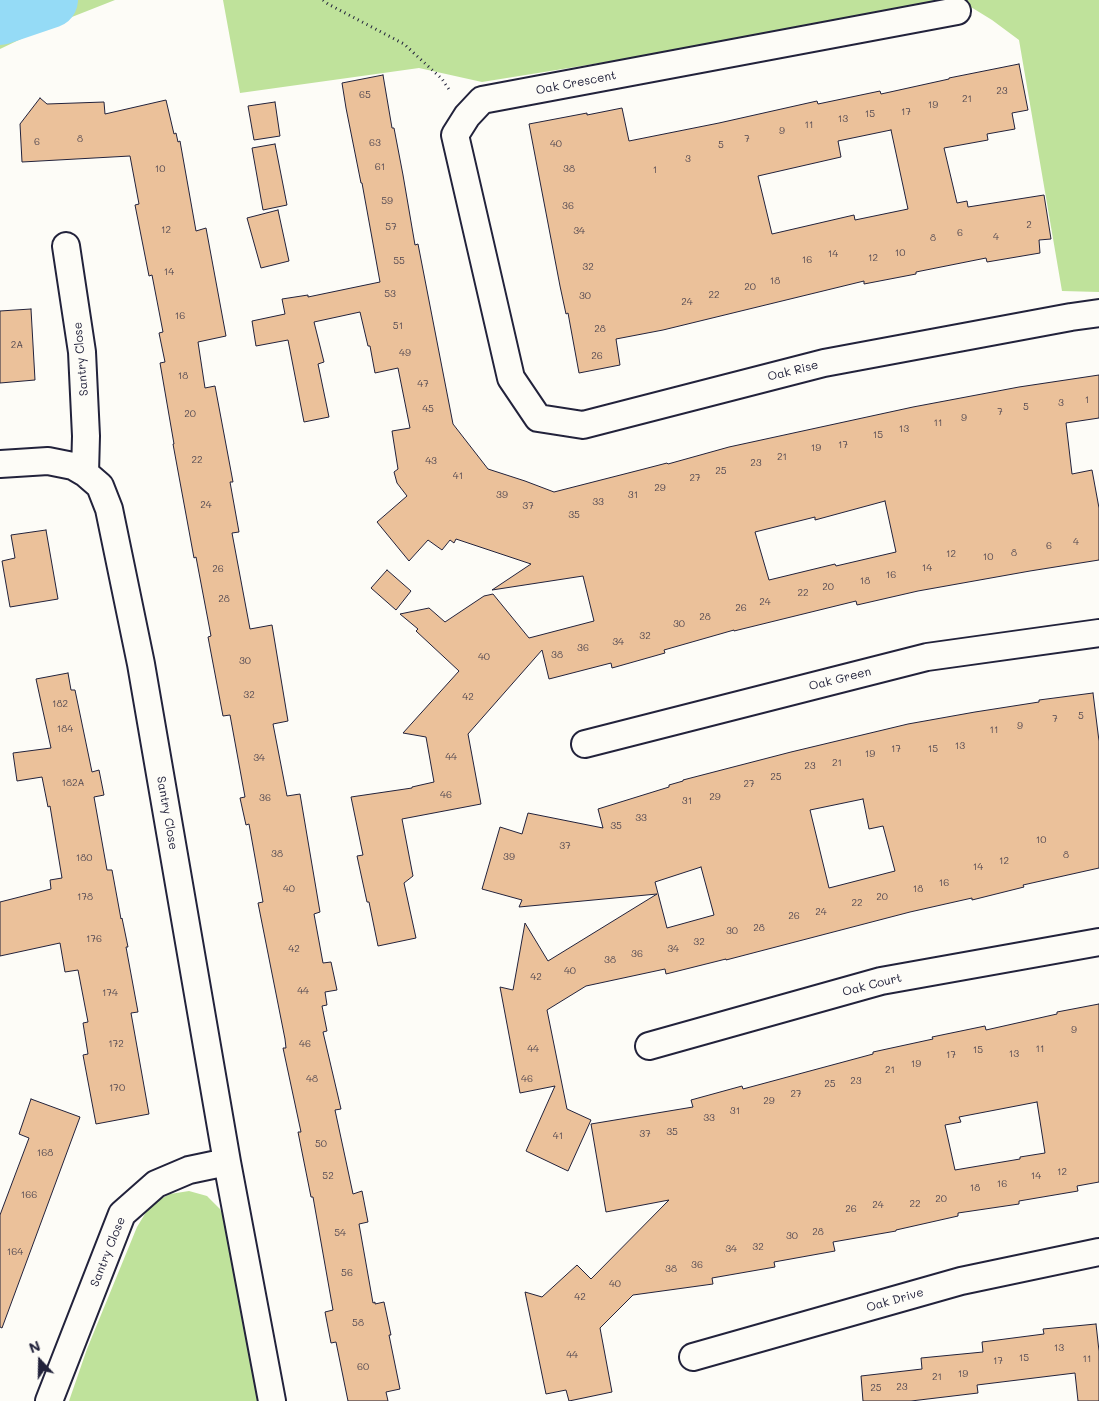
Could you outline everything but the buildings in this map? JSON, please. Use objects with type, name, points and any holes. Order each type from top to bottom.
[{"type":"street","name":"Oak Crescent","points":[[511,378],[455,136],[468,116],[482,100],[957,11]]},
{"type":"street","name":"Santry Close","points":[[66,246],[82,352],[86,436],[85,472]]},
{"type":"street","name":"Oak Rise","points":[[511,378],[538,418],[583,425],[824,363],[1071,316],[1099,313]]},
{"type":"street","name":"Santry Close","points":[[0,464],[48,461],[73,466],[85,472],[100,486],[109,509],[143,673],[227,1162],[272,1401]]},
{"type":"street","name":"Oak Green","points":[[585,744],[927,657],[1099,632]]},
{"type":"street","name":"Oak Court","points":[[649,1046],[881,981],[1099,942]]},
{"type":"street","name":"Santry Close","points":[[49,1401],[122,1214],[156,1184],[188,1170],[227,1162]]},
{"type":"street","name":"Oak Drive","points":[[694,1357],[961,1281],[1099,1252]]},
{"type":"path","points":[[323,0],[404,44],[442,80],[468,116]]},
{"type":"green space","points":[[0,0],[115,0],[44,28],[0,49]]},
{"type":"green space","points":[[223,0],[1099,0],[1099,292],[1062,291],[1019,40],[966,4],[482,82],[419,68],[240,93]]},
{"type":"green space","points":[[189,1191],[207,1196],[220,1209],[227,1226],[260,1401],[69,1401],[87,1349],[137,1227],[151,1204],[170,1194]]},
{"type":"waterway","points":[[0,17],[50,0]]}]
